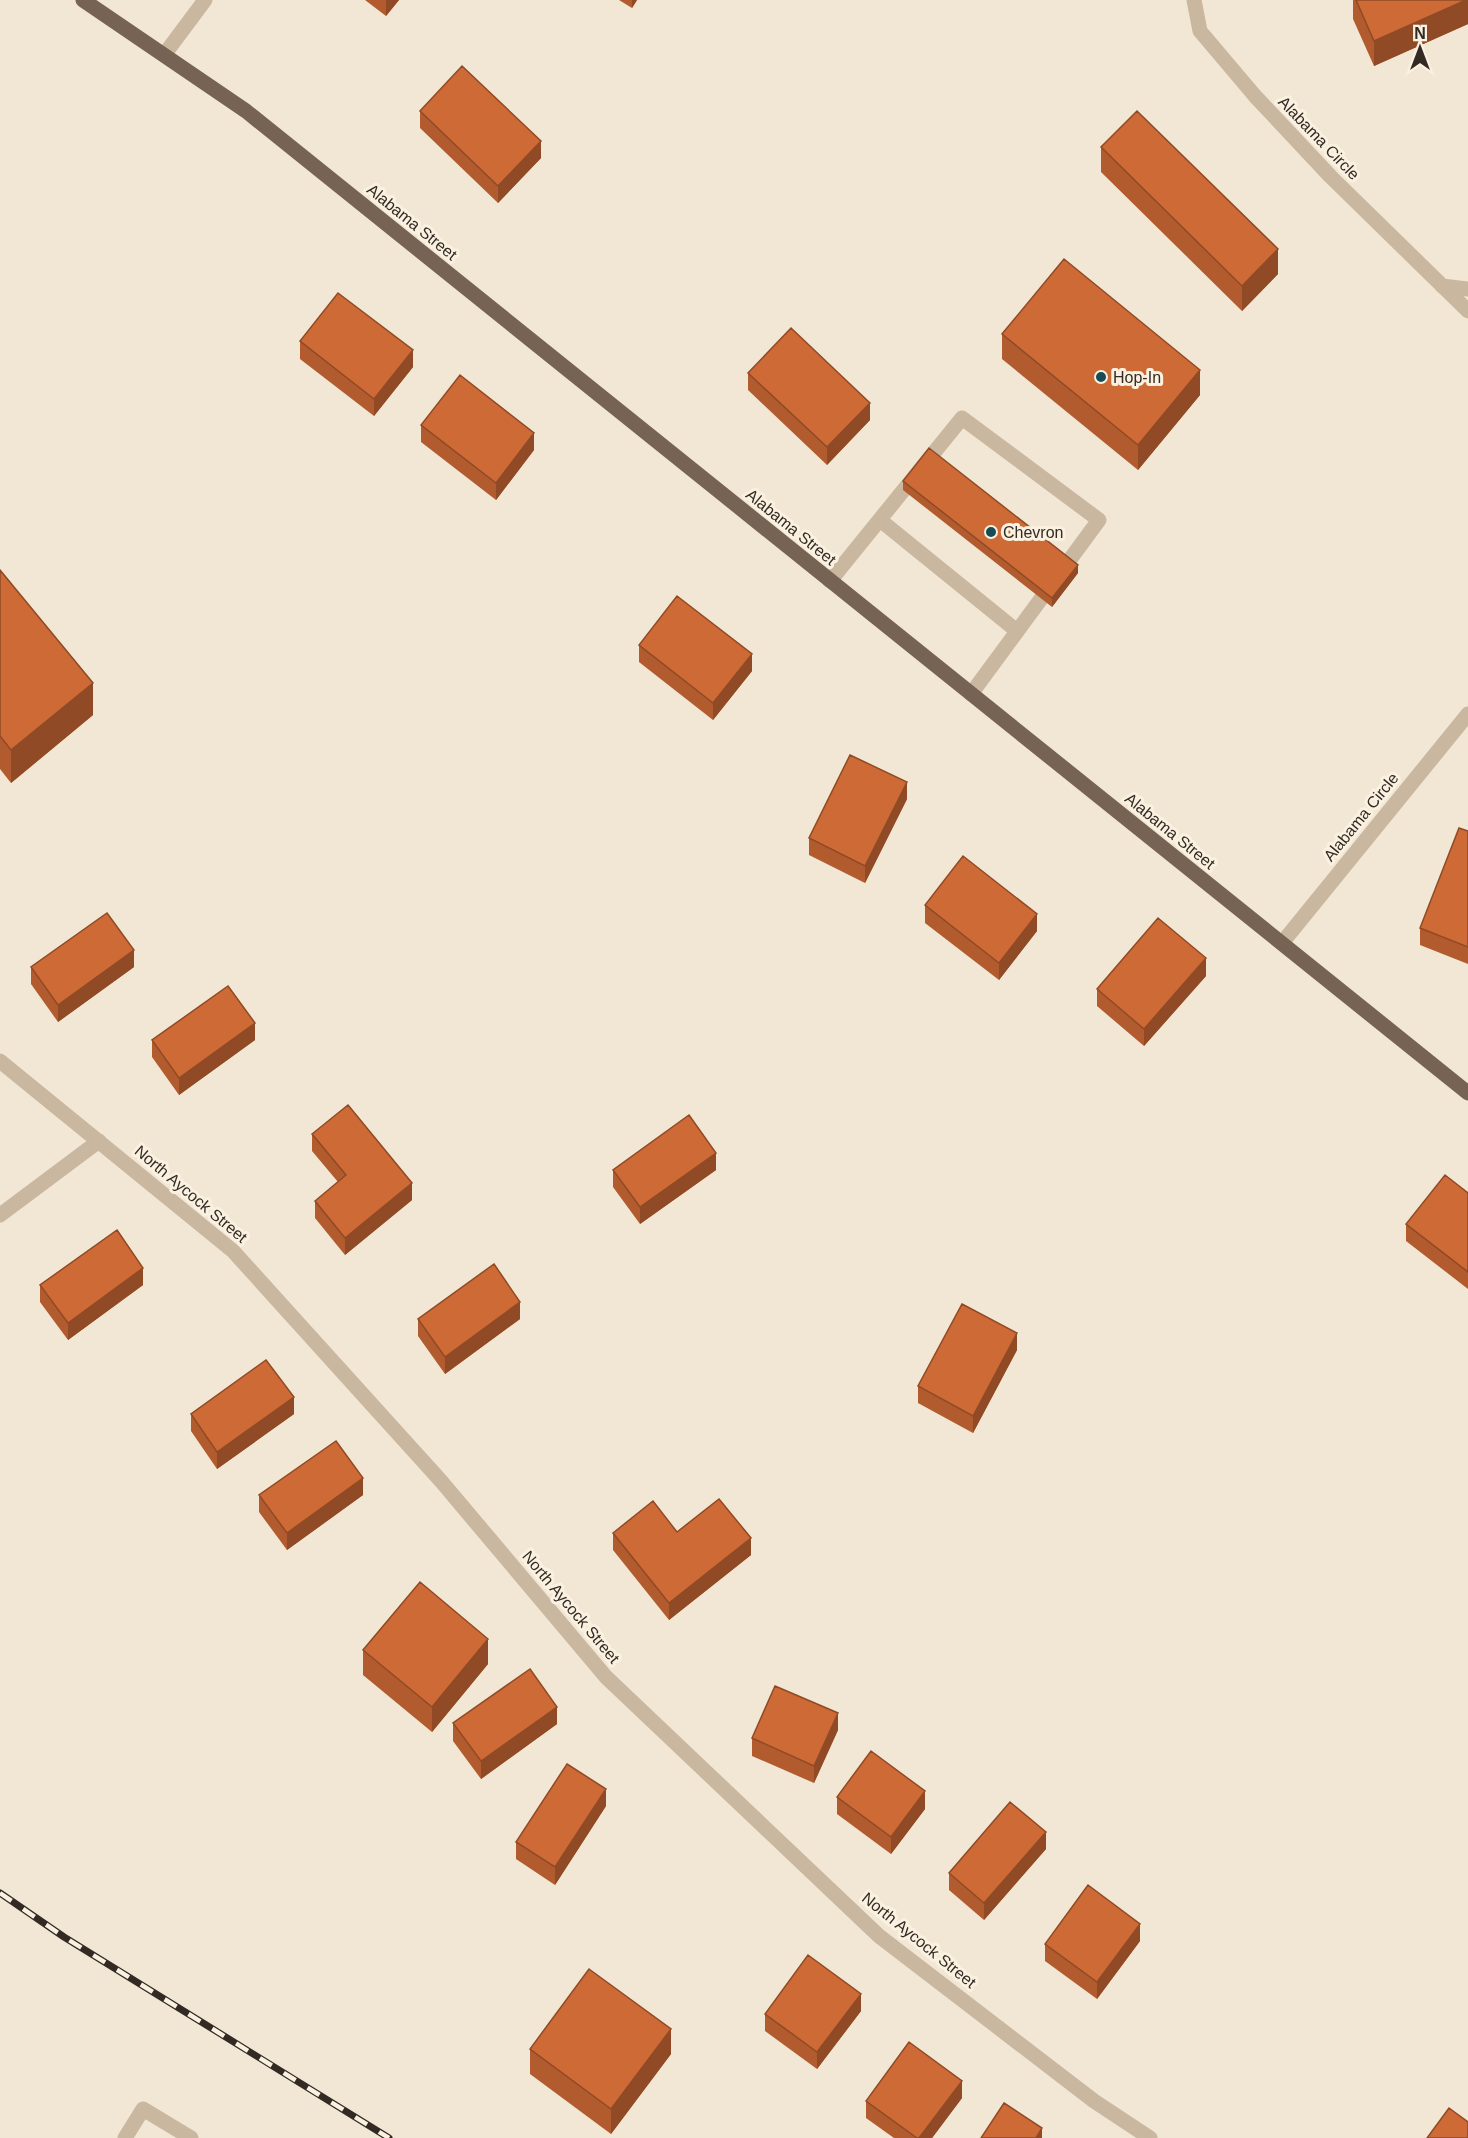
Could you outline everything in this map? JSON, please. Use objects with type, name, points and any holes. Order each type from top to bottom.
[{"type":"main road","name":"Alabama Street","points":[[83,0],[246,111],[1468,1093]]},
{"type":"street","points":[[164,55],[205,0]]},
{"type":"street","name":"Alabama Circle","points":[[1194,0],[1200,31],[1255,96],[1331,177],[1468,311]]},
{"type":"street","points":[[1442,286],[1468,289]]},
{"type":"street","points":[[830,581],[962,418],[1099,520],[971,694]]},
{"type":"street","points":[[880,520],[1017,631]]},
{"type":"street","name":"Alabama Circle","points":[[1282,943],[1468,714]]},
{"type":"street","name":"North Aycock Street","points":[[0,1061],[233,1251],[441,1481],[606,1677],[879,1936],[1094,2101],[1150,2138]]},
{"type":"street","points":[[0,1215],[99,1141]]},
{"type":"street","points":[[125,2138],[143,2109],[191,2138]]},
{"type":"building","points":[[1356,0],[1466,0],[1374,41]]},
{"type":"building","points":[[462,66],[541,141],[498,186],[420,111]]},
{"type":"building","points":[[1137,111],[1278,249],[1242,286],[1101,147]]},
{"type":"building","name":"Hop-In","points":[[1064,259],[1200,370],[1138,445],[1002,334]]},
{"type":"building","points":[[338,293],[413,350],[374,399],[300,341]]},
{"type":"building","points":[[791,328],[870,403],[827,447],[748,373]]},
{"type":"building","points":[[460,375],[534,433],[496,483],[421,425]]},
{"type":"building","name":"Chevron","points":[[929,448],[1078,565],[1052,598],[903,481]]},
{"type":"building","points":[[0,570],[93,683],[11,750],[0,736]]},
{"type":"building","points":[[677,596],[752,654],[713,703],[639,645]]},
{"type":"building","points":[[850,755],[907,782],[865,866],[809,838]]},
{"type":"building","points":[[1459,828],[1468,831],[1468,947],[1420,928]]},
{"type":"building","points":[[963,856],[1037,914],[999,963],[925,905]]},
{"type":"building","points":[[107,913],[134,950],[58,1005],[31,967]]},
{"type":"building","points":[[1158,918],[1206,958],[1144,1029],[1097,989]]},
{"type":"building","points":[[228,986],[255,1023],[179,1078],[152,1040]]},
{"type":"building","points":[[348,1105],[412,1183],[345,1238],[315,1201],[346,1175],[312,1134]]},
{"type":"building","points":[[689,1115],[716,1153],[640,1207],[613,1170]]},
{"type":"building","points":[[1445,1175],[1468,1193],[1468,1272],[1406,1224]]},
{"type":"building","points":[[117,1230],[143,1268],[68,1323],[40,1285]]},
{"type":"building","points":[[494,1264],[520,1302],[445,1357],[418,1319]]},
{"type":"building","points":[[962,1304],[1017,1333],[973,1416],[918,1386]]},
{"type":"building","points":[[266,1360],[294,1397],[217,1452],[191,1414]]},
{"type":"building","points":[[336,1441],[363,1478],[287,1533],[259,1495]]},
{"type":"building","points":[[719,1499],[751,1538],[669,1603],[613,1533],[653,1501],[677,1532]]},
{"type":"building","points":[[420,1582],[488,1639],[432,1707],[363,1650]]},
{"type":"building","points":[[530,1669],[557,1707],[481,1761],[453,1723]]},
{"type":"building","points":[[775,1686],[838,1713],[814,1766],[752,1738]]},
{"type":"building","points":[[871,1751],[925,1791],[891,1837],[837,1797]]},
{"type":"building","points":[[567,1764],[606,1789],[555,1867],[516,1842]]},
{"type":"building","points":[[1010,1802],[1046,1832],[984,1903],[949,1873]]},
{"type":"building","points":[[1088,1885],[1140,1924],[1097,1982],[1045,1944]]},
{"type":"building","points":[[808,1955],[861,1994],[817,2052],[765,2014]]},
{"type":"building","points":[[589,1969],[671,2029],[611,2109],[530,2049]]},
{"type":"building","points":[[909,2042],[962,2081],[919,2138],[866,2101]]},
{"type":"building","points":[[1004,2103],[1042,2128],[1036,2138],[981,2138]]},
{"type":"building","points":[[1449,2108],[1468,2122],[1468,2138],[1427,2138]]},
{"type":"railway","points":[[0,1893],[64,1937],[389,2138]]},
{"type":"place","name":"Hop-In","points":[[1101,377]]},
{"type":"place","name":"Chevron","points":[[991,532]]}]
